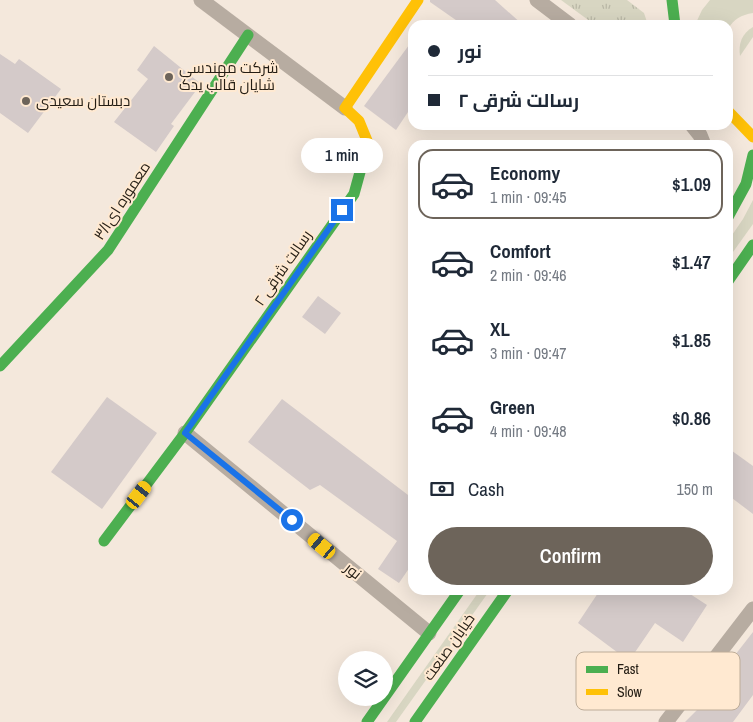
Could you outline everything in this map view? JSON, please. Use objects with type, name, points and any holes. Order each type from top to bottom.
[{"type":"street","points":[[201,0],[345,108],[418,0]]},
{"type":"street","points":[[536,0],[563,20]]},
{"type":"street","points":[[672,0],[674,20]]},
{"type":"street","name":"معموره ای۳/۱","points":[[0,366],[108,250],[248,35]]},
{"type":"street","name":"رسالت شرقی ۲","points":[[104,541],[185,433],[354,194],[368,144],[359,121],[345,108]]},
{"type":"street","points":[[733,116],[753,137]]},
{"type":"street","points":[[733,208],[746,184],[753,155]]},
{"type":"street","points":[[733,274],[753,245]]},
{"type":"street","name":"نور","points":[[185,433],[429,633]]},
{"type":"street","name":"خیابان صنعت","points":[[367,722],[456,595]]},
{"type":"street","name":"خیابان صنعت","points":[[415,722],[504,595]]},
{"type":"street","points":[[720,652],[753,609]]},
{"type":"street","points":[[666,722],[675,710]]},
{"type":"green space","points":[[561,0],[627,0],[644,13],[646,20],[588,20]]},
{"type":"green space","points":[[710,0],[753,0],[753,13],[738,18],[733,23],[733,20],[697,20]]},
{"type":"green space","points":[[753,27],[753,37],[740,56],[742,39],[746,32]]},
{"type":"green space","points":[[753,200],[753,224],[733,252],[733,234]]},
{"type":"green space","points":[[476,595],[486,595],[396,722],[387,722]]},
{"type":"building","points":[[430,0],[495,0],[517,20],[456,20],[430,2]]},
{"type":"building","points":[[154,46],[201,84],[171,124],[174,126],[156,152],[114,122],[148,79],[137,70]]},
{"type":"building","points":[[408,46],[408,112],[396,130],[364,106]]},
{"type":"building","name":"دبستان سعیدی","points":[[0,54],[15,64],[19,59],[61,89],[28,133],[0,113]]},
{"type":"building","points":[[318,296],[341,313],[325,334],[302,317]]},
{"type":"building","points":[[107,397],[157,433],[102,509],[51,472]]},
{"type":"building","points":[[282,399],[408,495],[408,570],[399,583],[378,569],[397,541],[320,485],[310,490],[248,442]]},
{"type":"building","points":[[733,452],[753,466],[753,514],[733,499]]},
{"type":"building","points":[[597,595],[692,595],[707,605],[683,642],[655,623],[635,652],[617,652],[578,623]]},
{"type":"building","points":[[753,632],[753,695],[733,722],[685,722],[697,710],[740,710],[740,652],[737,652]]},
{"type":"traffic: fast","points":[[672,0],[674,20]]},
{"type":"traffic: fast","points":[[0,366],[108,250],[248,35]]},
{"type":"traffic: fast","points":[[104,541],[185,433],[354,194],[368,143]]},
{"type":"traffic: fast","points":[[733,208],[746,184],[753,155]]},
{"type":"traffic: fast","points":[[733,274],[753,245]]},
{"type":"traffic: fast","points":[[367,722],[456,595]]},
{"type":"traffic: fast","points":[[415,722],[504,595]]},
{"type":"traffic: slow","points":[[368,143],[359,121],[345,108],[418,0]]},
{"type":"traffic: slow","points":[[733,116],[753,137]]},
{"type":"place","name":"شرکت مهندسی شایان قالب یدک","points":[[169,77]]},
{"type":"place","name":"دبستان سعیدی","points":[[26,101]]},
{"type":"route","points":[[292,520],[185,433],[342,210]]}]
